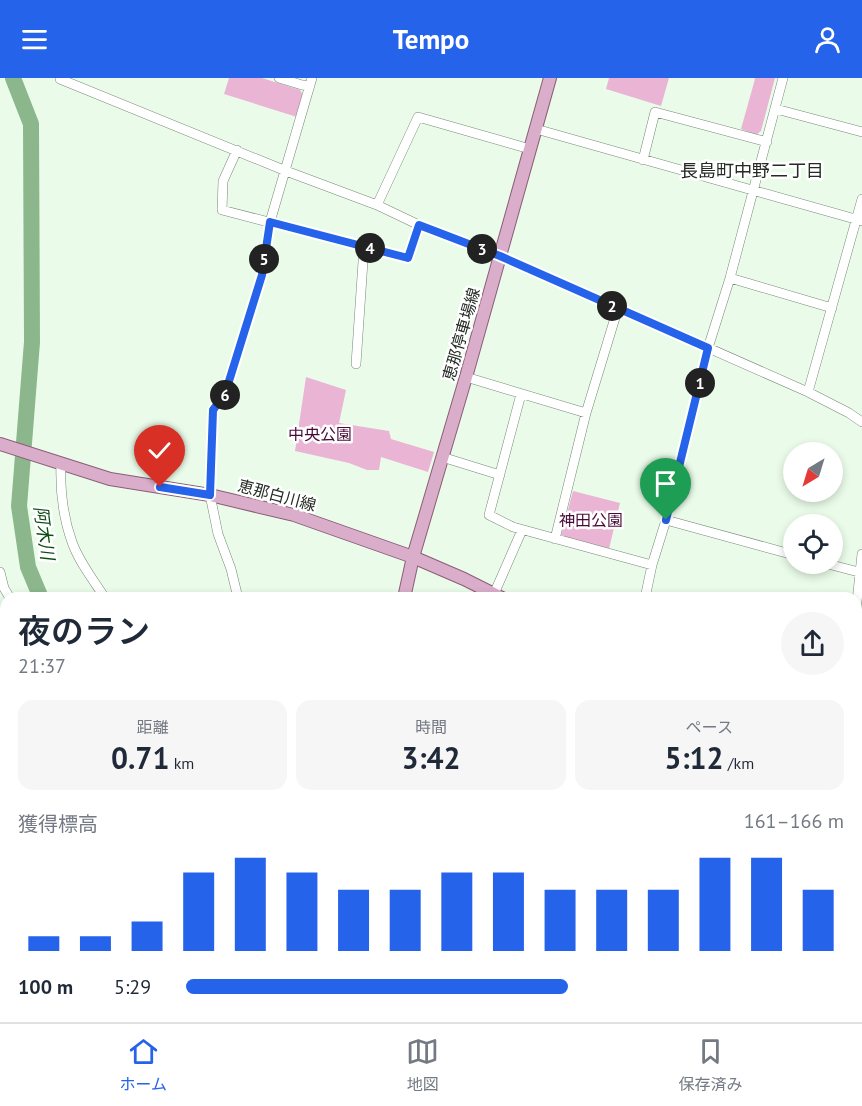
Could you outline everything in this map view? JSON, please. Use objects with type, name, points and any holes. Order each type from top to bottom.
[{"type":"main road","name":"恵那停車場線","points":[[405,592],[413,557],[550,78]]},
{"type":"main road","name":"恵那白川線","points":[[0,444],[110,479],[210,495],[294,515],[413,557],[490,592]]},
{"type":"street","points":[[60,78],[500,256],[808,392],[862,422]]},
{"type":"street","points":[[279,78],[302,85],[311,82]]},
{"type":"street","points":[[646,592],[708,348],[730,278],[783,78]]},
{"type":"street","points":[[237,592],[218,534],[210,495],[213,410],[225,394],[262,275],[270,222],[311,82]]},
{"type":"street","points":[[776,109],[862,132]]},
{"type":"street","points":[[643,160],[655,111],[767,142]]},
{"type":"street","points":[[377,205],[418,117],[530,149]]},
{"type":"street","points":[[536,129],[859,220]]},
{"type":"street","points":[[237,150],[223,181],[222,210],[408,258],[419,225]]},
{"type":"street","points":[[808,392],[859,220],[862,199]]},
{"type":"street","points":[[356,364],[364,247]]},
{"type":"street","points":[[730,278],[832,308]]},
{"type":"street","points":[[555,539],[586,413],[618,308]]},
{"type":"street","points":[[466,377],[586,413]]},
{"type":"street","points":[[521,394],[489,515],[522,530],[652,565]]},
{"type":"street","points":[[442,457],[500,475]]},
{"type":"street","points":[[61,463],[60,482],[72,543],[101,592]]},
{"type":"street","points":[[666,520],[783,552]]},
{"type":"street","points":[[499,592],[522,530]]},
{"type":"street","points":[[858,592],[862,554]]},
{"type":"street","points":[[843,568],[861,573]]},
{"type":"street","points":[[0,572],[6,592]]},
{"type":"green space","points":[[229,78],[262,78],[300,90],[303,95],[297,117],[224,94]]},
{"type":"green space","points":[[609,78],[669,78],[661,106],[606,89]]},
{"type":"green space","points":[[754,78],[775,78],[761,131],[756,135],[741,129]]},
{"type":"green space","name":"中央公園","points":[[306,377],[346,390],[339,423],[389,431],[391,439],[434,452],[428,472],[381,457],[379,470],[367,470],[349,463],[295,451]]},
{"type":"green space","name":"神田公園","points":[[573,491],[620,503],[609,549],[561,536]]},
{"type":"waterway","name":"阿木川","points":[[13,78],[31,124],[32,342],[19,506],[28,567],[38,592]]},
{"type":"district","name":"長島町中野二丁目","points":[[752,171]]},
{"type":"route","points":[[160,487],[210,495],[213,410],[225,394],[262,275],[270,222],[408,258],[419,225],[500,256],[708,348],[666,520]]}]
